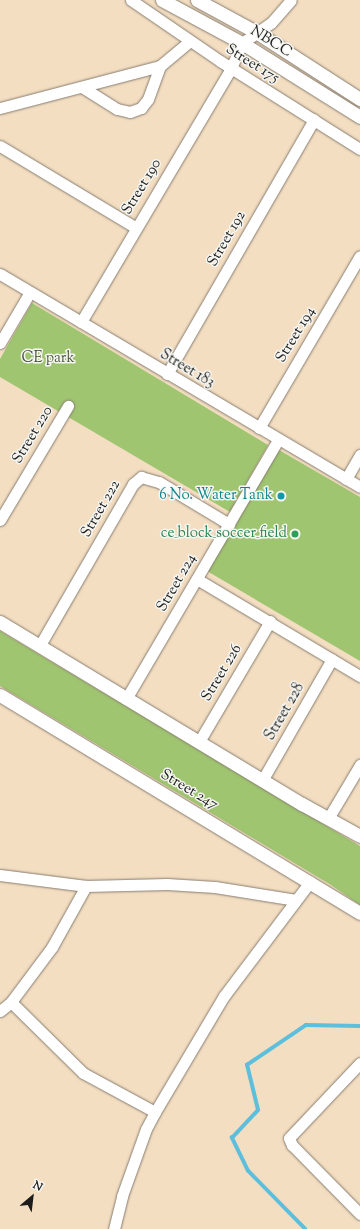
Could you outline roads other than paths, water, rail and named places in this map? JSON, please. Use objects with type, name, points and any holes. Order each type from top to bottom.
[{"type":"street","name":"Street 175","points":[[131,0],[231,68],[360,149]]},
{"type":"street","name":"NBCC","points":[[162,0],[242,43],[360,117]]},
{"type":"street","points":[[197,0],[256,32],[360,99]]},
{"type":"street","points":[[242,43],[271,22],[291,0]]},
{"type":"street","points":[[0,108],[160,66],[190,41]]},
{"type":"street","name":"Street 190","points":[[81,322],[135,227],[231,68],[242,43]]},
{"type":"street","points":[[82,87],[117,109],[130,112],[140,108],[148,99],[160,66]]},
{"type":"street","name":"Street 192","points":[[167,374],[314,119]]},
{"type":"street","points":[[0,146],[135,227]]},
{"type":"street","name":"Street 194","points":[[259,428],[360,256]]},
{"type":"street","name":"Street 183","points":[[0,274],[278,440],[360,487]]},
{"type":"street","points":[[0,343],[30,292]]},
{"type":"street","name":"Street 220","points":[[0,520],[68,406]]},
{"type":"street","name":"Street 224","points":[[126,699],[278,440]]},
{"type":"street","points":[[346,479],[360,455]]},
{"type":"street","name":"Street 222","points":[[40,645],[133,484],[141,477],[158,482],[229,524]]},
{"type":"street","points":[[196,579],[270,621],[360,676]]},
{"type":"street","name":"Street 226","points":[[200,740],[270,621]]},
{"type":"street","points":[[0,622],[40,645],[126,699],[200,740],[302,804],[329,817],[360,836]]},
{"type":"street","name":"Street 228","points":[[263,779],[332,659]]},
{"type":"street","name":"Street 247","points":[[0,695],[360,913]]},
{"type":"street","points":[[329,817],[360,765]]},
{"type":"street","points":[[0,875],[86,886],[167,884],[215,887],[296,900]]},
{"type":"street","points":[[114,1229],[122,1196],[146,1129],[155,1112],[224,996],[310,882]]},
{"type":"street","points":[[0,1012],[10,1002],[52,947],[86,886]]},
{"type":"street","points":[[10,1002],[83,1073],[155,1112]]},
{"type":"street","points":[[360,1063],[289,1138],[292,1145],[360,1214]]},
{"type":"waterway","points":[[305,1229],[248,1171],[232,1138],[258,1110],[247,1065],[306,1025],[360,1026]]},
{"type":"place","name":"6 No. Water Tank","points":[[281,496]]},
{"type":"place","name":"ce_block_soccer_field","points":[[295,534]]},
{"type":"park label","name":"CE park","points":[[48,359]]}]
